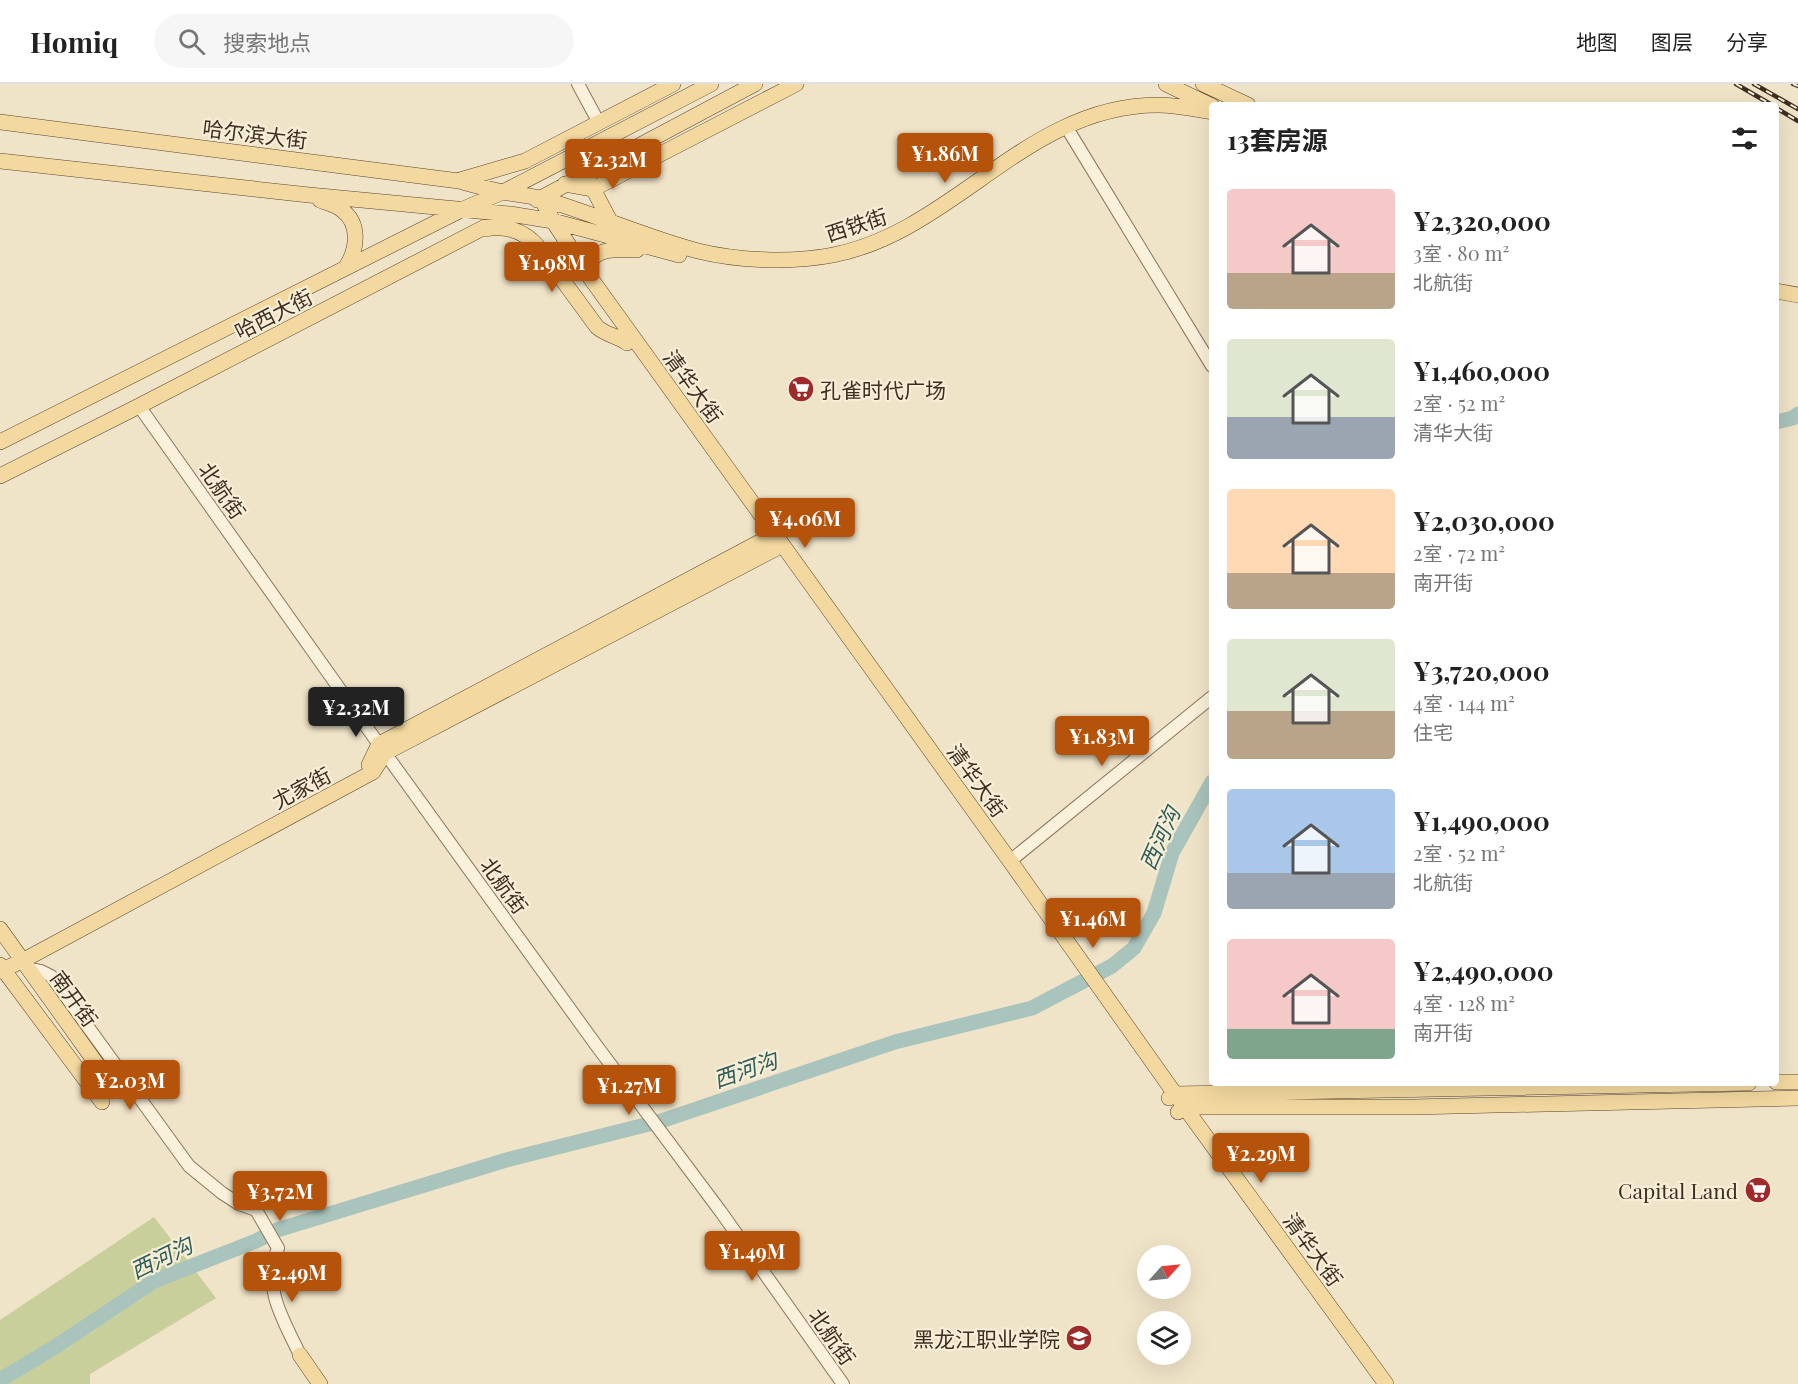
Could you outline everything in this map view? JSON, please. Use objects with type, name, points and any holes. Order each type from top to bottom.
[{"type":"main road","points":[[459,181],[525,161],[673,84]]},
{"type":"main road","name":"哈西大街","points":[[0,442],[346,267],[461,210],[503,192],[711,84]]},
{"type":"main road","name":"哈西大街","points":[[0,476],[541,198],[756,84]]},
{"type":"main road","points":[[565,184],[593,189],[796,84]]},
{"type":"main road","points":[[1166,84],[1209,105]]},
{"type":"main road","points":[[1203,84],[1242,102]]},
{"type":"main road","name":"西铁街","points":[[661,247],[752,258],[815,258],[848,252],[879,243],[905,230],[1042,137],[1084,118],[1107,111],[1143,106],[1171,106],[1209,112]]},
{"type":"main road","name":"西铁街","points":[[661,247],[759,267],[807,267],[843,262],[887,247],[915,233],[1033,154],[1092,123],[1129,115],[1177,116],[1209,121]]},
{"type":"main road","name":"哈尔滨大街","points":[[0,122],[459,181],[503,192],[541,198],[610,221],[661,247]]},
{"type":"main road","points":[[0,161],[309,195],[510,214],[546,220],[661,247]]},
{"type":"main road","points":[[586,174],[610,221]]},
{"type":"main road","points":[[309,195],[342,210],[349,218],[356,241],[354,252],[346,267]]},
{"type":"main road","name":"清华大街","points":[[541,198],[546,220],[627,343],[771,544],[1045,915],[1172,1096],[1386,1384]]},
{"type":"main road","name":"清华大街","points":[[546,220],[590,276],[1011,861],[1045,915]]},
{"type":"main road","points":[[477,231],[503,228],[529,237],[597,327],[627,343]]},
{"type":"main road","points":[[590,276],[589,264],[597,254],[614,250],[661,247]]},
{"type":"main road","points":[[1779,282],[1798,285]]},
{"type":"main road","points":[[1779,292],[1798,296]]},
{"type":"main road","name":"尤家街","points":[[1,967],[22,961],[373,772],[382,749],[771,544]]},
{"type":"main road","name":"南开街","points":[[0,929],[116,1091]]},
{"type":"main road","name":"南开街","points":[[1,967],[102,1102]]},
{"type":"main road","points":[[1779,1082],[1798,1082]]},
{"type":"main road","points":[[1172,1096],[1616,1086]]},
{"type":"main road","points":[[1182,1109],[1425,1107],[1798,1098]]},
{"type":"main road","name":"清华大街","points":[[1182,1109],[1376,1384]]},
{"type":"main road","points":[[300,1354],[320,1384]]},
{"type":"street","points":[[578,84],[599,123]]},
{"type":"street","points":[[1070,133],[1209,361]]},
{"type":"street","name":"北航街","points":[[139,406],[382,749],[599,1050],[721,1212],[843,1384]]},
{"type":"street","points":[[1011,861],[1209,699]]},
{"type":"street","points":[[22,961],[51,976],[189,1166],[222,1193],[239,1204],[256,1210],[278,1248],[273,1261],[273,1297],[300,1354]]},
{"type":"green space","points":[[154,1217],[216,1298],[90,1374],[90,1384],[0,1384],[0,1320]]},
{"type":"waterway","name":"西河沟","points":[[1779,421],[1793,418],[1798,414]]},
{"type":"waterway","name":"西河沟","points":[[0,1380],[58,1345],[154,1281],[256,1241],[277,1230],[510,1159],[661,1121],[895,1042],[1032,1008],[1112,966],[1134,948],[1154,913],[1172,853],[1209,787]]},
{"type":"railway","points":[[1736,84],[1767,102]]},
{"type":"railway","points":[[1754,84],[1798,109]]},
{"type":"railway","points":[[1793,84],[1798,86]]},
{"type":"railway","points":[[1779,110],[1798,121]]},
{"type":"place","name":"孔雀时代广场","points":[[801,389]]},
{"type":"place","name":"Capital Land","points":[[1758,1190]]},
{"type":"place","name":"黑龙江职业学院","points":[[1079,1338]]}]
